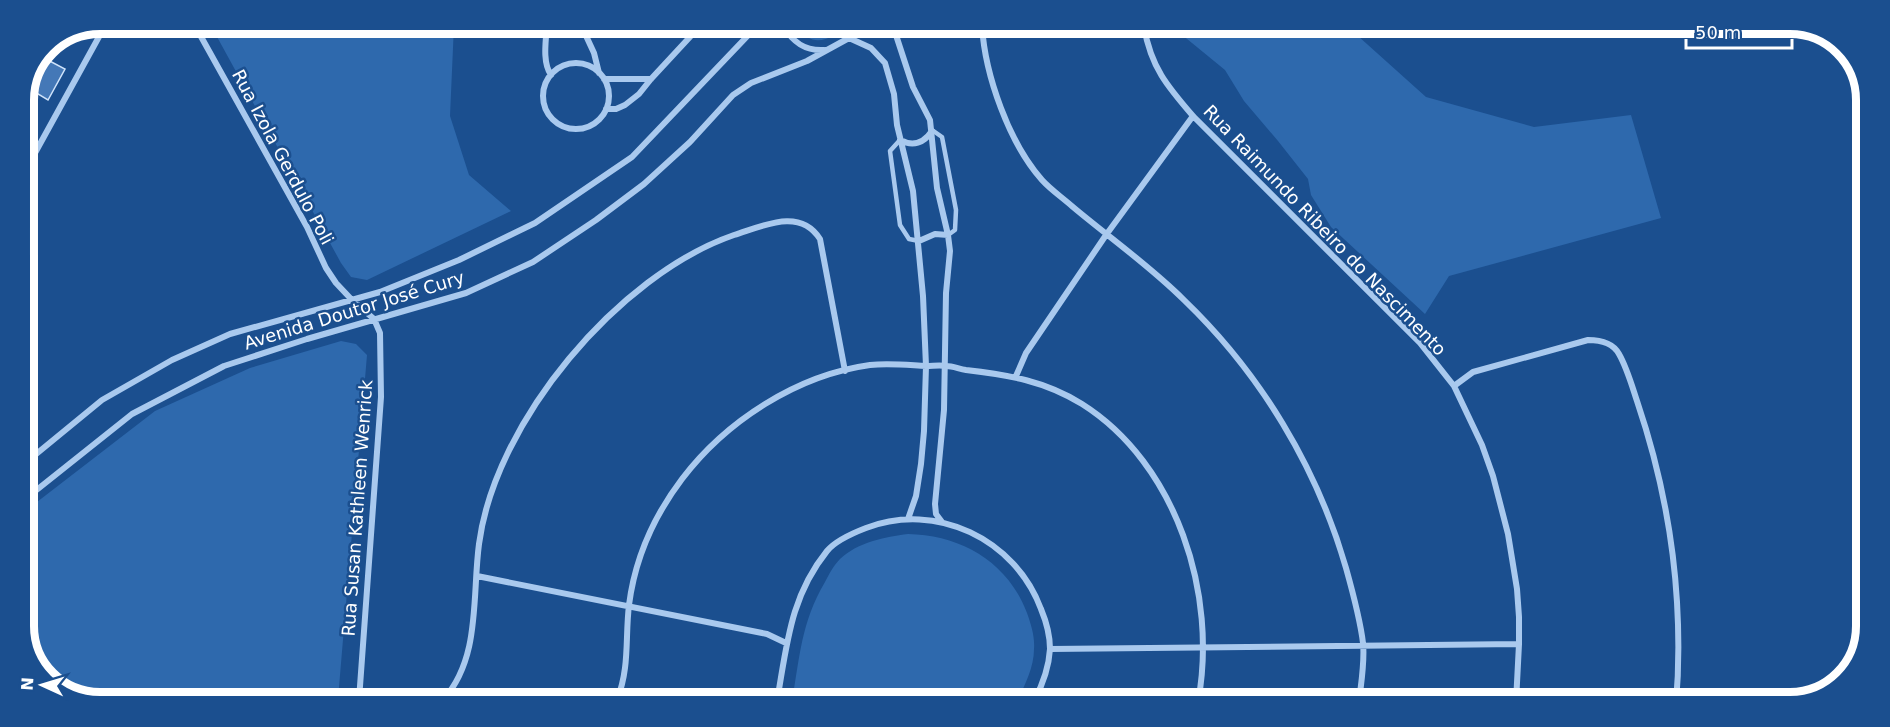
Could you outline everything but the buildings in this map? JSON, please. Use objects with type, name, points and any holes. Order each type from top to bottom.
[{"type":"street","points":[[34,155],[100,34]]},
{"type":"street","name":"Rua Izola Gerdulo Poli","points":[[200,34],[306,227],[326,268],[336,283],[374,320]]},
{"type":"street","points":[[547,34],[546,60],[548,72],[551,75]]},
{"type":"street","points":[[585,34],[594,53],[599,73]]},
{"type":"street","points":[[606,109],[625,105],[639,94],[694,34]]},
{"type":"street","name":"Avenida Doutor José Cury","points":[[35,455],[102,400],[172,360],[230,334],[380,292],[459,260],[535,223],[632,158],[749,34]]},
{"type":"street","points":[[789,34],[801,45],[818,51],[826,50]]},
{"type":"street","name":"Avenida Doutor José Cury","points":[[35,491],[132,414],[224,366],[307,339],[466,293],[533,262],[596,220],[644,184],[690,142],[733,95],[751,83],[807,61],[855,34]]},
{"type":"street","points":[[896,34],[909,76],[930,120],[937,188],[950,251],[946,293],[944,410],[935,504],[936,514],[942,522]]},
{"type":"street","points":[[983,34],[991,76],[998,99],[1017,141],[1042,180],[1185,300],[1231,351],[1271,406],[1305,464],[1331,523],[1359,617],[1363,646],[1360,692]]},
{"type":"street","name":"Rua Raimundo Ribeiro do Nascimento","points":[[1146,34],[1157,70],[1166,86],[1192,116],[1420,343],[1454,386],[1482,445],[1502,507],[1508,534],[1517,589],[1520,644],[1517,692]]},
{"type":"street","points":[[849,38],[871,48],[885,63],[894,94],[900,140],[913,191],[926,331],[926,366],[921,464],[916,496],[908,519]]},
{"type":"street","points":[[569,64],[591,67],[599,73],[608,89],[609,99],[601,118],[584,129],[563,127],[555,122],[548,114],[543,94],[551,75],[559,68],[569,64]]},
{"type":"street","points":[[604,79],[651,80]]},
{"type":"street","points":[[1017,376],[1026,353],[1106,235],[1192,116]]},
{"type":"street","points":[[900,140],[916,144],[926,139],[932,130]]},
{"type":"street","points":[[449,692],[459,679],[468,656],[479,544],[494,484],[507,455],[538,401],[576,351],[621,304],[638,290],[696,253],[727,238],[758,227],[783,221],[796,221],[810,227],[820,239],[844,371]]},
{"type":"street","points":[[918,241],[929,235],[948,235]]},
{"type":"street","name":"Rua Susan Kathleen Wenrick","points":[[360,692],[381,398],[380,333],[374,320]]},
{"type":"street","points":[[1454,386],[1473,372],[1587,340],[1607,344],[1619,354],[1644,423],[1669,529],[1677,601],[1676,692]]},
{"type":"street","points":[[620,692],[627,668],[629,606],[637,564],[645,541],[668,498],[698,459],[715,442],[753,412],[797,387],[844,371],[869,365],[892,364],[945,366],[1017,376],[1051,388],[1084,405],[1117,432],[1149,470],[1174,513],[1190,555],[1200,599],[1204,648],[1200,692]]},
{"type":"street","points":[[778,692],[786,643],[797,605],[829,549],[843,539],[874,525],[908,519],[942,522],[974,533],[1012,562],[1032,588],[1044,617],[1050,649],[1038,692]]},
{"type":"street","points":[[477,576],[767,634],[786,643]]},
{"type":"street","points":[[1050,649],[1520,644]]},
{"type":"lane","points":[[932,130],[942,137],[956,210],[955,230],[948,235]]},
{"type":"lane","points":[[900,140],[890,151],[900,225],[909,239],[918,241]]},
{"type":"shaded area","points":[[215,34],[454,34],[450,116],[469,175],[511,211],[367,280],[351,277],[341,263]]},
{"type":"shaded area","points":[[804,34],[837,34],[822,40],[809,38]]},
{"type":"shaded area","points":[[1181,34],[1356,34],[1426,97],[1534,127],[1631,115],[1661,218],[1449,276],[1425,314],[1331,227],[1311,195],[1308,179],[1244,101],[1225,70]]},
{"type":"shaded area","points":[[341,341],[356,344],[367,355],[339,692],[92,692],[72,686],[72,655],[41,655],[35,631],[35,504],[155,411],[250,368]]},
{"type":"shaded area","points":[[908,534],[946,540],[980,555],[1008,579],[1019,595],[1033,635],[1034,656],[1021,692],[794,692],[806,626],[817,597],[834,567],[840,559],[855,548],[881,539]]}]
